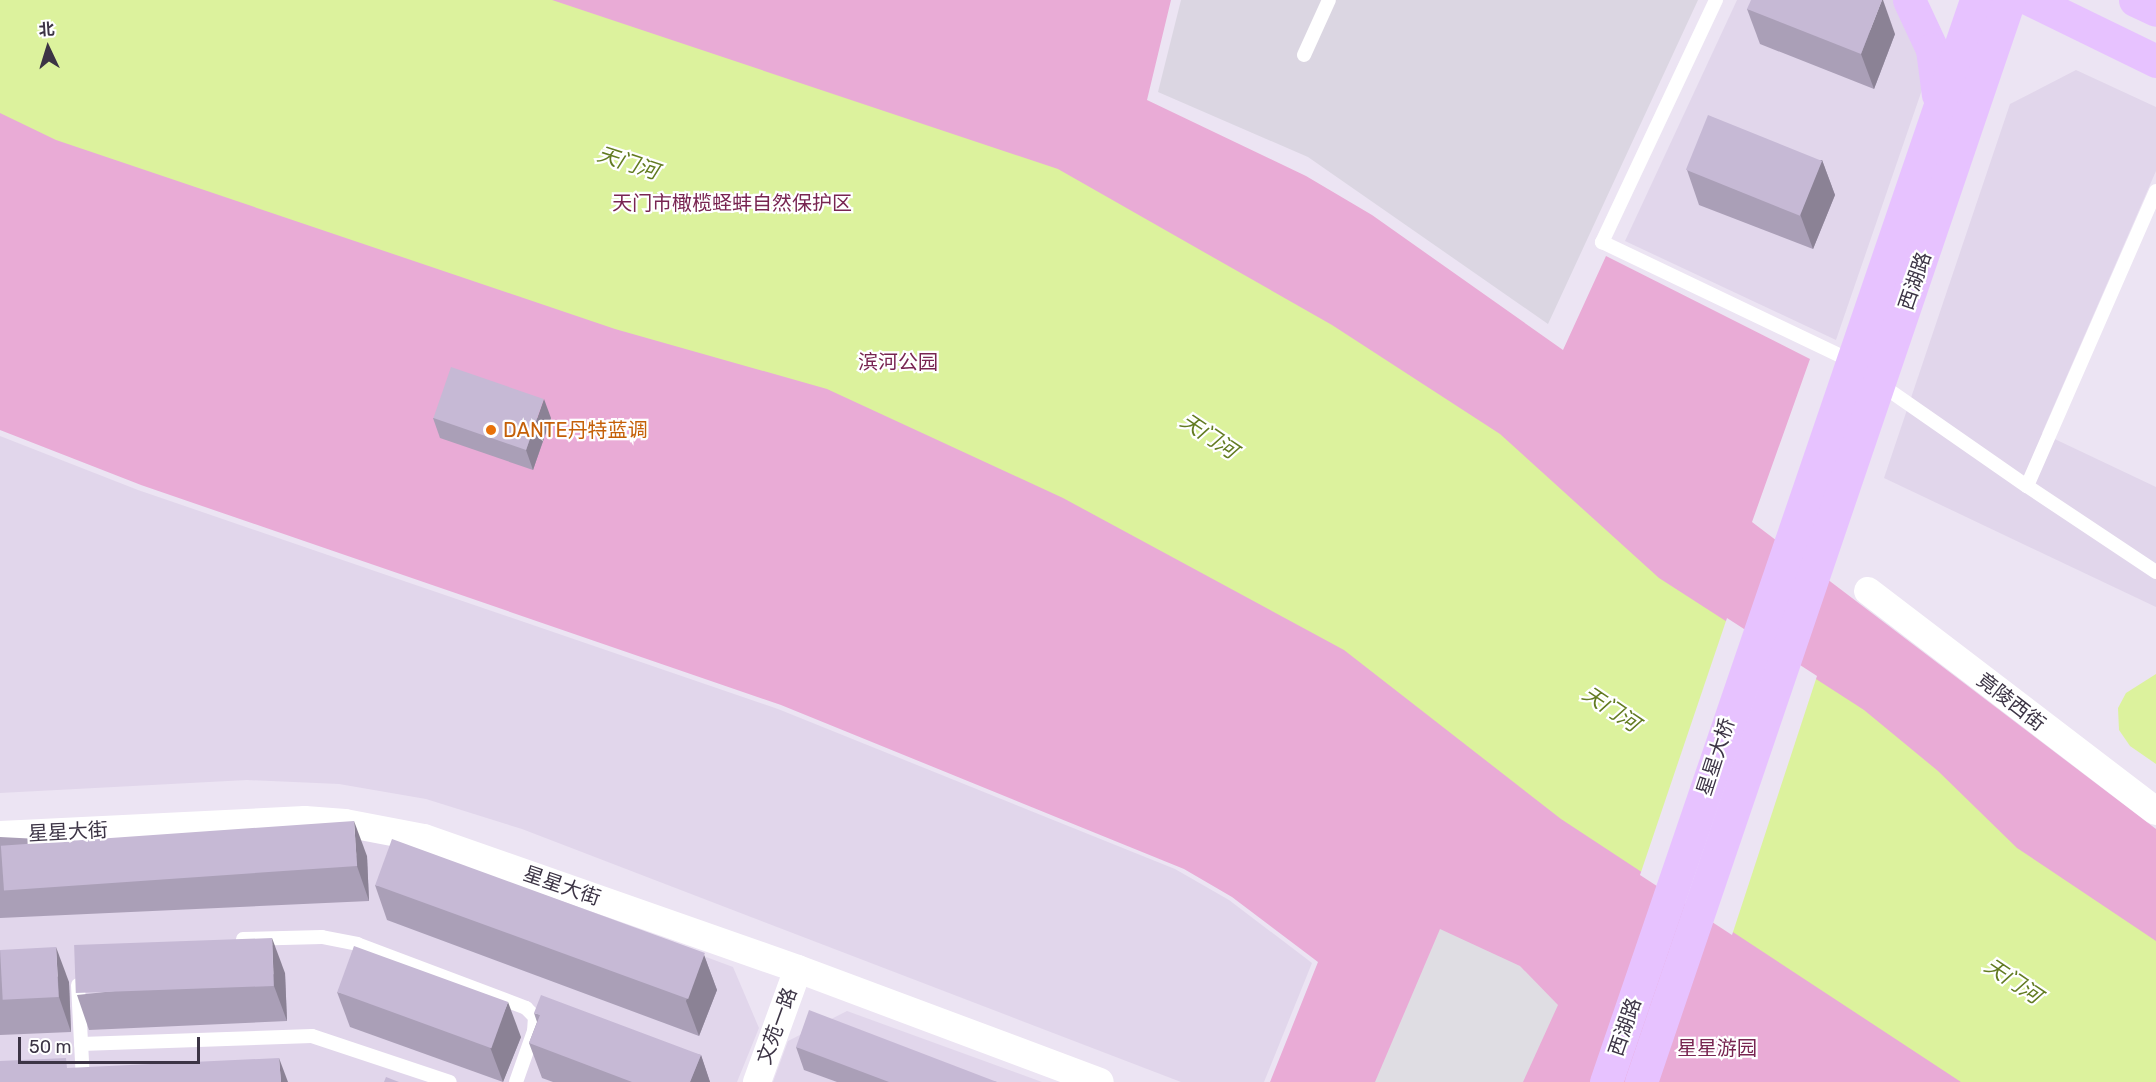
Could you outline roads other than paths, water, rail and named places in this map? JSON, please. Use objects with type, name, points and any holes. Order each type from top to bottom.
[{"type":"main road","points":[[1909,0],[1932,50],[1939,107]]},
{"type":"main road","name":"西湖路","points":[[1787,544],[1976,0]]},
{"type":"main road","name":"西湖路","points":[[1820,561],[2009,0]]},
{"type":"main road","points":[[2031,0],[2156,61]]},
{"type":"main road","points":[[2082,0],[2156,38]]},
{"type":"main road","points":[[2135,0],[2156,10]]},
{"type":"main road","name":"星星大桥","points":[[1644,971],[1787,544]]},
{"type":"main road","name":"星星大桥","points":[[1674,985],[1820,561]]},
{"type":"main road","name":"西湖路","points":[[1606,1082],[1644,971]]},
{"type":"main road","name":"西湖路","points":[[1641,1082],[1674,985]]},
{"type":"street","name":"竟陵西街","points":[[1868,591],[2156,811]]},
{"type":"street","name":"星星大街","points":[[0,835],[305,820],[345,823],[424,838],[798,969],[1100,1082]]},
{"type":"street","name":"文苑一路","points":[[757,1082],[798,969]]},
{"type":"lane","points":[[1304,55],[1329,0]]},
{"type":"lane","points":[[1716,0],[1602,242],[1851,361]]},
{"type":"lane","points":[[2027,486],[2156,191]]},
{"type":"lane","points":[[1880,384],[2156,572]]},
{"type":"lane","points":[[228,940],[322,937],[357,944],[526,1008],[535,1017],[534,1031],[516,1082]]},
{"type":"lane","points":[[78,975],[83,1082]]},
{"type":"lane","points":[[81,1044],[312,1036],[450,1082]]},
{"type":"water","name":"天门市橄榄蛏蚌自然保护区","points":[[0,0],[552,0],[1058,169],[1332,325],[1500,434],[1659,578],[1864,710],[1938,771],[2017,848],[2156,941],[2156,1082],[1961,1082],[1561,819],[1344,650],[1063,498],[827,389],[615,329],[56,140],[0,113]]},
{"type":"water","points":[[2156,674],[2156,764],[2130,746],[2119,730],[2118,708],[2126,693]]},
{"type":"place","name":"DANTE丹特蓝调","points":[[491,430]]},
{"type":"water label","name":"天门河","points":[[628,163]]},
{"type":"water label","name":"天门河","points":[[1209,436]]},
{"type":"water label","name":"天门河","points":[[1611,709]]},
{"type":"water label","name":"天门河","points":[[2013,981]]},
{"type":"park label","name":"滨河公园","points":[[898,362]]},
{"type":"park label","name":"星星游园","points":[[1717,1048]]}]
